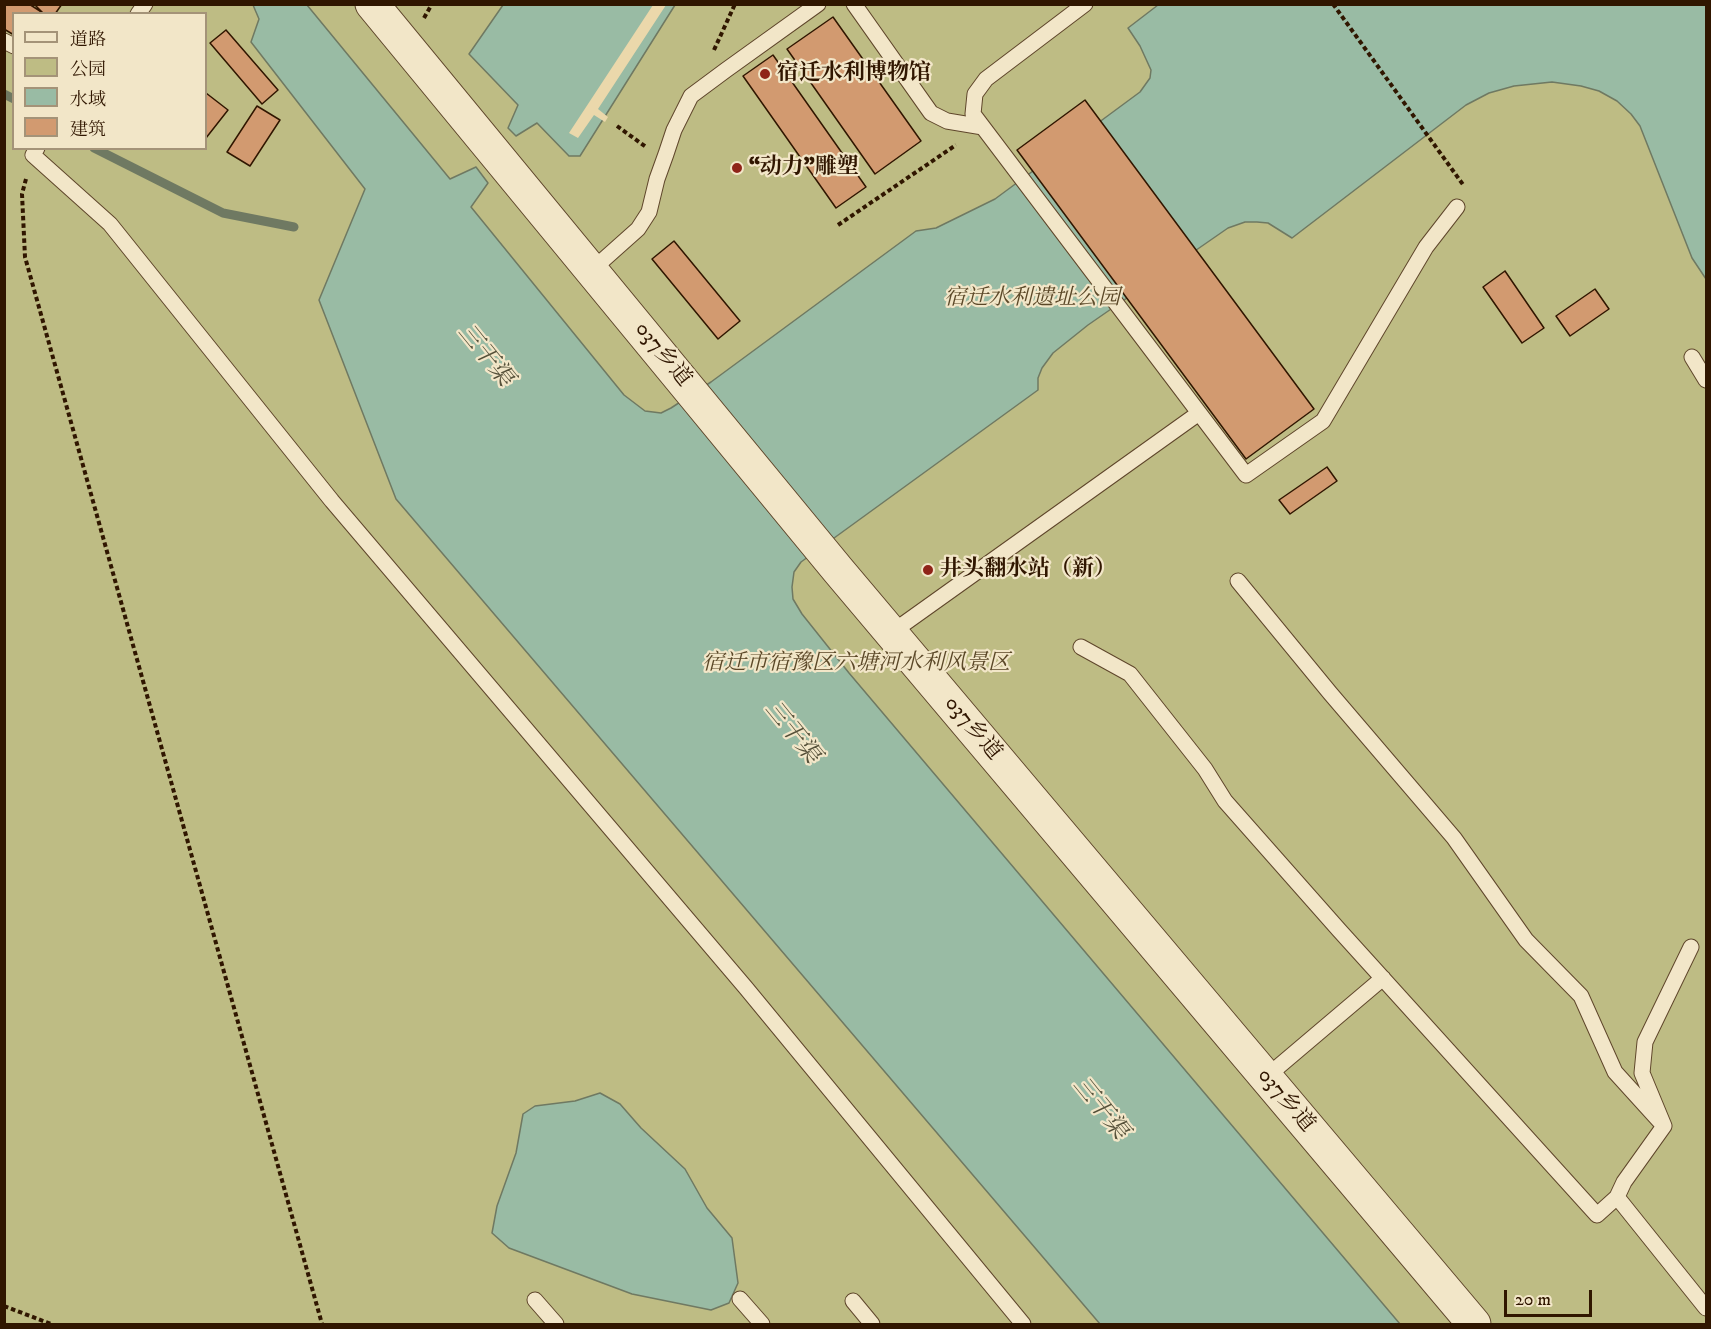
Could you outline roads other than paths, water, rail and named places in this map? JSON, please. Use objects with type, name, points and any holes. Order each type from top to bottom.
[{"type":"street","name":"037乡道","points":[[372,4],[838,570],[1474,1324]]},
{"type":"lane","points":[[592,270],[638,230],[649,212],[657,179],[674,130],[691,96],[818,4]]},
{"type":"lane","points":[[854,4],[931,113],[947,120],[983,127]]},
{"type":"lane","points":[[1085,4],[986,79],[975,94],[973,114],[1246,475],[1323,421],[1426,247],[1457,207]]},
{"type":"lane","points":[[35,152],[110,224],[332,501],[746,988],[1023,1324]]},
{"type":"lane","points":[[1692,357],[1707,380]]},
{"type":"lane","points":[[891,633],[1199,413]]},
{"type":"lane","points":[[1238,581],[1454,838],[1526,940],[1581,996],[1615,1072],[1664,1126]]},
{"type":"lane","points":[[1081,646],[1130,674],[1205,769],[1225,801],[1597,1215],[1617,1197],[1624,1182],[1664,1126]]},
{"type":"lane","points":[[1664,1126],[1642,1073],[1645,1042],[1691,947]]},
{"type":"lane","points":[[1265,1077],[1383,978]]},
{"type":"lane","points":[[1617,1197],[1707,1308]]},
{"type":"lane","points":[[740,1299],[762,1324]]},
{"type":"lane","points":[[535,1300],[556,1324]]},
{"type":"lane","points":[[853,1301],[872,1324]]},
{"type":"water","name":"三干渠","points":[[253,5],[307,5],[450,179],[476,167],[488,183],[471,207],[624,395],[645,411],[661,413],[711,382],[916,231],[936,228],[995,199],[1140,92],[1150,78],[1151,70],[1140,46],[1128,28],[1158,5],[1706,5],[1706,279],[1692,258],[1640,126],[1617,101],[1599,91],[1552,82],[1514,86],[1489,93],[1466,105],[1292,238],[1268,223],[1245,222],[1228,228],[1088,325],[1053,353],[1042,368],[1038,378],[1038,390],[801,562],[794,572],[793,599],[802,614],[849,673],[1400,1324],[1100,1324],[396,499],[319,300],[365,189],[251,42],[259,19]]},
{"type":"water","points":[[503,5],[675,5],[580,156],[569,156],[537,123],[516,136],[508,128],[518,105],[469,54]]},
{"type":"water","points":[[600,1093],[620,1104],[641,1128],[685,1169],[707,1208],[732,1238],[738,1283],[729,1303],[711,1310],[632,1294],[509,1248],[492,1233],[497,1206],[516,1153],[523,1114],[535,1106],[575,1101]]},
{"type":"waterway","points":[[4,94],[12,98]]},
{"type":"waterway","points":[[98,150],[223,213],[294,227]]},
{"type":"place","name":"宿迁水利博物馆","points":[[765,74]]},
{"type":"place","name":"“动力”雕塑","points":[[737,168]]},
{"type":"place","name":"井头翻水站（新）","points":[[928,570]]},
{"type":"park label","name":"宿迁水利遗址公园","points":[[1032,299]]},
{"type":"park label","name":"宿迁市宿豫区六塘河水利风景区","points":[[856,664]]}]
